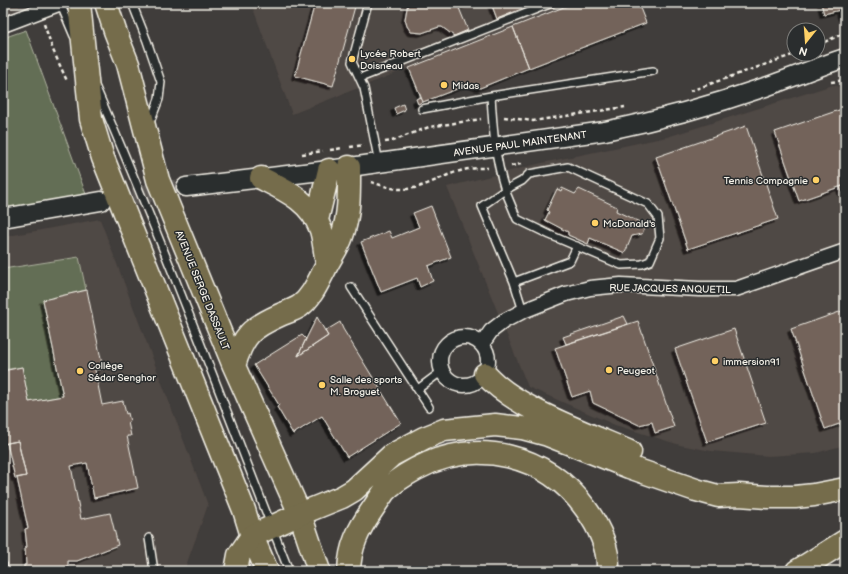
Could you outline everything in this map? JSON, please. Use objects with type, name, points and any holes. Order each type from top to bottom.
[{"type":"main road","points":[[79,3],[91,119],[103,158],[242,505],[262,532],[267,571]]},
{"type":"main road","name":"AVENUE SERGE DASSAULT","points":[[106,3],[128,64],[158,180],[234,366],[300,514],[319,571]]},
{"type":"main road","points":[[317,220],[339,168]]},
{"type":"main road","points":[[234,366],[244,339],[254,329],[268,320],[298,307],[310,296],[342,237],[347,219],[339,168]]},
{"type":"main road","points":[[261,178],[299,198],[308,207],[317,220],[321,230],[327,264]]},
{"type":"main road","points":[[214,315],[238,324],[268,320]]},
{"type":"main road","points":[[485,374],[514,397],[546,415],[640,456],[699,479],[723,485],[738,495]]},
{"type":"main road","points":[[236,571],[239,555],[262,532],[300,514],[342,497],[354,490],[392,455],[424,438],[444,430],[472,426],[495,425],[522,428],[548,435],[629,467],[718,496],[738,495],[794,497],[845,489]]},
{"type":"main road","points":[[348,571],[351,550],[361,526],[385,492],[404,476],[425,464],[444,457],[466,453],[489,453],[513,457],[539,467],[560,480],[577,496],[592,517],[604,541],[608,571]]},
{"type":"main road","points":[[797,571],[845,541]]},
{"type":"street","points":[[3,25],[60,3]]},
{"type":"street","name":"AVENUE PAUL MAINTENANT","points":[[186,187],[379,163],[605,131],[650,122],[698,109],[760,89],[845,58]]},
{"type":"street","points":[[3,218],[101,201]]},
{"type":"street","name":"RUE JACQUES ANQUETIL","points":[[482,344],[491,331],[504,321],[523,311],[566,294],[590,288],[621,285],[699,289],[736,289],[845,251]]},
{"type":"street","points":[[458,337],[475,339],[482,344],[488,358],[488,366],[485,374],[478,381],[468,385],[458,384],[449,380],[442,371],[440,363],[444,347],[450,341],[458,337]]},
{"type":"lane","points":[[60,3],[85,61]]},
{"type":"lane","points":[[132,3],[161,82],[160,99],[146,133]]},
{"type":"lane","points":[[368,3],[352,62],[364,88],[379,163]]},
{"type":"lane","points":[[360,78],[552,3]]},
{"type":"lane","points":[[422,109],[491,96],[653,70]]},
{"type":"lane","points":[[491,96],[498,168],[506,190],[517,219],[550,235],[621,265],[642,264],[650,261],[660,238],[658,217],[648,204],[568,167],[529,174],[522,181],[506,190],[482,206],[514,282],[523,311]]},
{"type":"lane","points":[[514,282],[570,261],[577,246]]},
{"type":"lane","points":[[351,287],[429,407]]},
{"type":"lane","points":[[418,389],[442,371]]},
{"type":"lane","points":[[262,532],[289,571]]},
{"type":"lane","points":[[149,538],[154,571]]},
{"type":"lane","points":[[3,565],[4,571]]},
{"type":"path","points":[[826,42],[844,34],[845,42]]},
{"type":"path","points":[[689,91],[786,57]]},
{"type":"path","points":[[301,154],[392,141],[429,127],[502,117],[533,122],[628,107]]},
{"type":"shaded area","points":[[3,3],[18,3],[20,10],[3,17]]},
{"type":"shaded area","name":"Lycée Robert Doisneau","points":[[251,3],[574,3],[292,114]]},
{"type":"shaded area","points":[[833,85],[845,88],[845,445],[816,453],[768,456],[711,451],[680,445],[615,425],[528,387],[447,187],[542,163],[667,137]]},
{"type":"shaded area","name":"Collège Sédar Senghor","points":[[100,219],[208,505],[184,571],[3,571],[3,237]]},
{"type":"green space","points":[[26,30],[87,197],[3,210],[3,38]]},
{"type":"green space","points":[[79,257],[86,290],[43,300],[63,396],[29,402],[22,367],[3,370],[3,269]]},
{"type":"building","points":[[315,3],[356,3],[333,86],[295,76]]},
{"type":"building","points":[[408,3],[472,3],[459,8],[468,30],[454,36],[442,27],[422,33],[411,32],[405,19]]},
{"type":"building","points":[[491,3],[536,3],[497,19]]},
{"type":"building","points":[[574,3],[638,3],[646,23],[529,68],[513,27]]},
{"type":"building","points":[[821,3],[845,3],[845,17],[842,17],[840,10],[824,14]]},
{"type":"building","points":[[513,27],[529,68],[480,88],[470,84],[423,102],[409,68]]},
{"type":"building","points":[[420,97],[422,102],[418,104],[416,99]]},
{"type":"building","points":[[403,104],[405,110],[396,114],[394,108]]},
{"type":"building","points":[[845,108],[845,185],[799,201],[775,132]]},
{"type":"building","points":[[746,126],[778,219],[688,249],[656,157]]},
{"type":"building","points":[[845,185],[845,192],[842,193],[840,187]]},
{"type":"building","name":"McDonald's","points":[[562,188],[575,194],[579,189],[617,207],[616,211],[646,225],[642,234],[632,236],[625,253],[590,238],[588,244],[568,235],[568,232],[545,220],[549,212],[547,210],[557,189],[561,191]]},
{"type":"building","points":[[431,206],[451,257],[428,266],[433,281],[420,287],[417,278],[381,292],[361,242],[389,231],[392,238],[419,227],[413,213]]},
{"type":"building","points":[[87,290],[103,369],[95,370],[102,405],[123,401],[126,414],[128,413],[130,422],[128,422],[131,436],[127,436],[138,488],[94,498],[87,463],[71,466],[81,519],[110,513],[118,545],[77,561],[68,561],[68,571],[24,571],[24,565],[26,565],[25,548],[27,547],[25,529],[28,528],[17,478],[26,476],[18,441],[3,444],[3,371],[22,367],[29,402],[63,396],[43,300]]},
{"type":"building","points":[[845,310],[845,422],[825,429],[791,329]]},
{"type":"building","points":[[624,316],[628,324],[566,344],[563,337]]},
{"type":"building","points":[[317,317],[328,336],[298,356],[306,339]]},
{"type":"building","name":"Peugeot","points":[[638,321],[674,427],[655,433],[652,422],[639,425],[593,403],[590,391],[572,397],[555,348]]},
{"type":"building","name":"Salle des sports M. Broguet","points":[[340,322],[401,423],[347,457],[322,416],[293,434],[277,407],[279,405],[254,365],[302,335],[306,339],[298,356],[328,336],[325,331]]},
{"type":"building","points":[[734,329],[766,423],[707,442],[675,349]]},
{"type":"building","points":[[18,441],[26,476],[15,478],[7,443]]},
{"type":"building","points":[[105,568],[105,571],[92,571]]},
{"type":"tunnel","points":[[106,200],[186,187]]},
{"type":"place","name":"Lycée Robert Doisneau","points":[[352,59]]},
{"type":"place","name":"Midas","points":[[444,85]]},
{"type":"place","name":"Tennis Compagnie","points":[[816,180]]},
{"type":"place","name":"McDonald's","points":[[595,223]]},
{"type":"place","name":"immersion91","points":[[715,361]]},
{"type":"place","name":"Peugeot","points":[[609,370]]},
{"type":"place","name":"Collège Sédar Senghor","points":[[80,371]]},
{"type":"place","name":"Salle des sports M. Broguet","points":[[322,385]]}]
